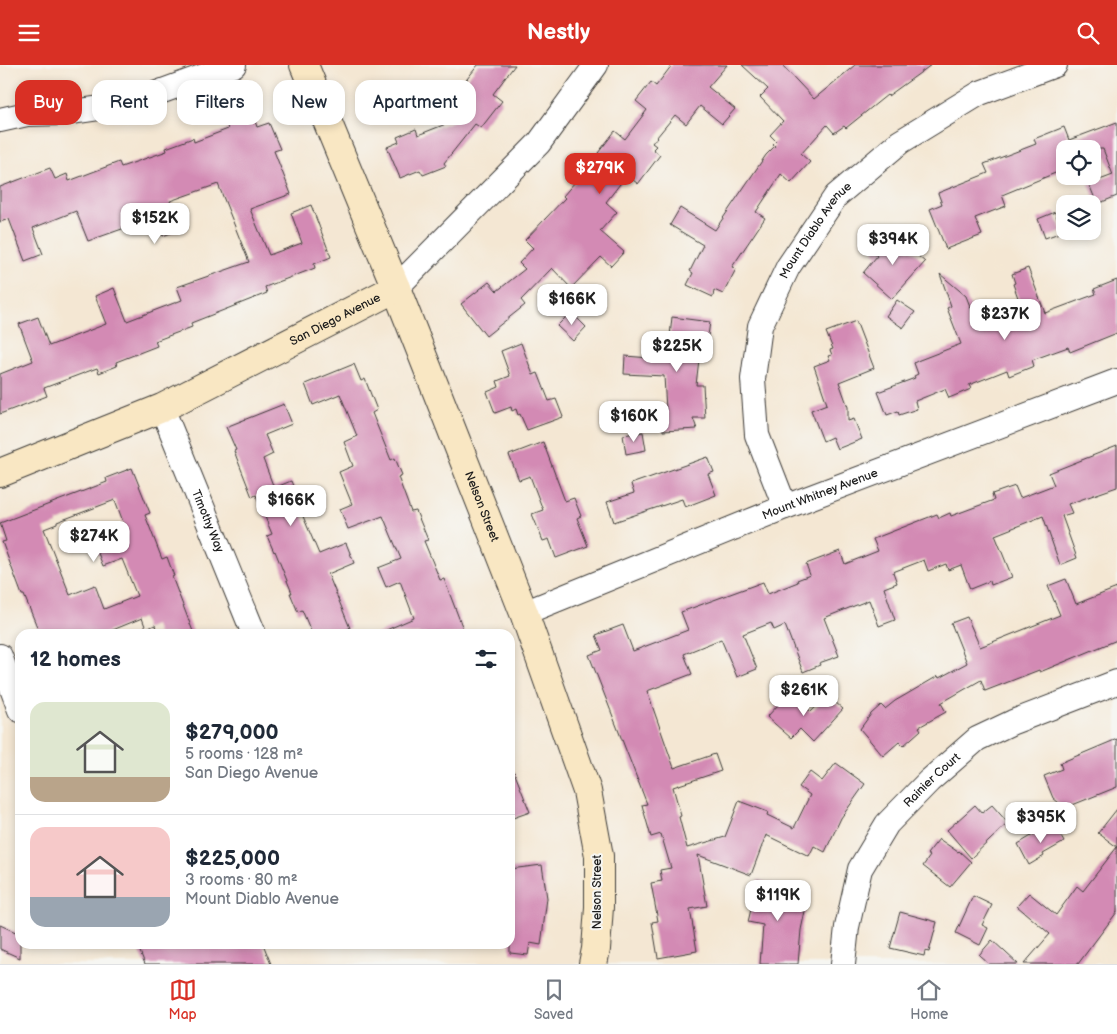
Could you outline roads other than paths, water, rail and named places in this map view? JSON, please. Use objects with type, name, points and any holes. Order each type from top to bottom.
[{"type":"street","points":[[0,120],[27,114],[66,113],[127,104],[200,71],[234,65]]},
{"type":"street","name":"Nelson Street","points":[[304,65],[396,288],[524,613],[587,791],[599,856],[599,907],[593,964]]},
{"type":"street","name":"San Diego Avenue","points":[[0,473],[162,408],[396,288],[539,143],[596,65]]},
{"type":"street","name":"Mount Diablo Avenue","points":[[785,507],[758,435],[753,379],[760,326],[788,267],[836,196],[900,142],[980,93],[1055,65]]},
{"type":"street","name":"Mount Whitney Avenue","points":[[524,613],[785,507],[1117,381]]},
{"type":"street","name":"Timothy Way","points":[[162,408],[252,629]]},
{"type":"street","points":[[0,656],[15,696]]},
{"type":"street","name":"Rainier Court","points":[[843,964],[847,927],[860,869],[887,824],[917,793],[977,739],[1013,722],[1117,682]]}]
